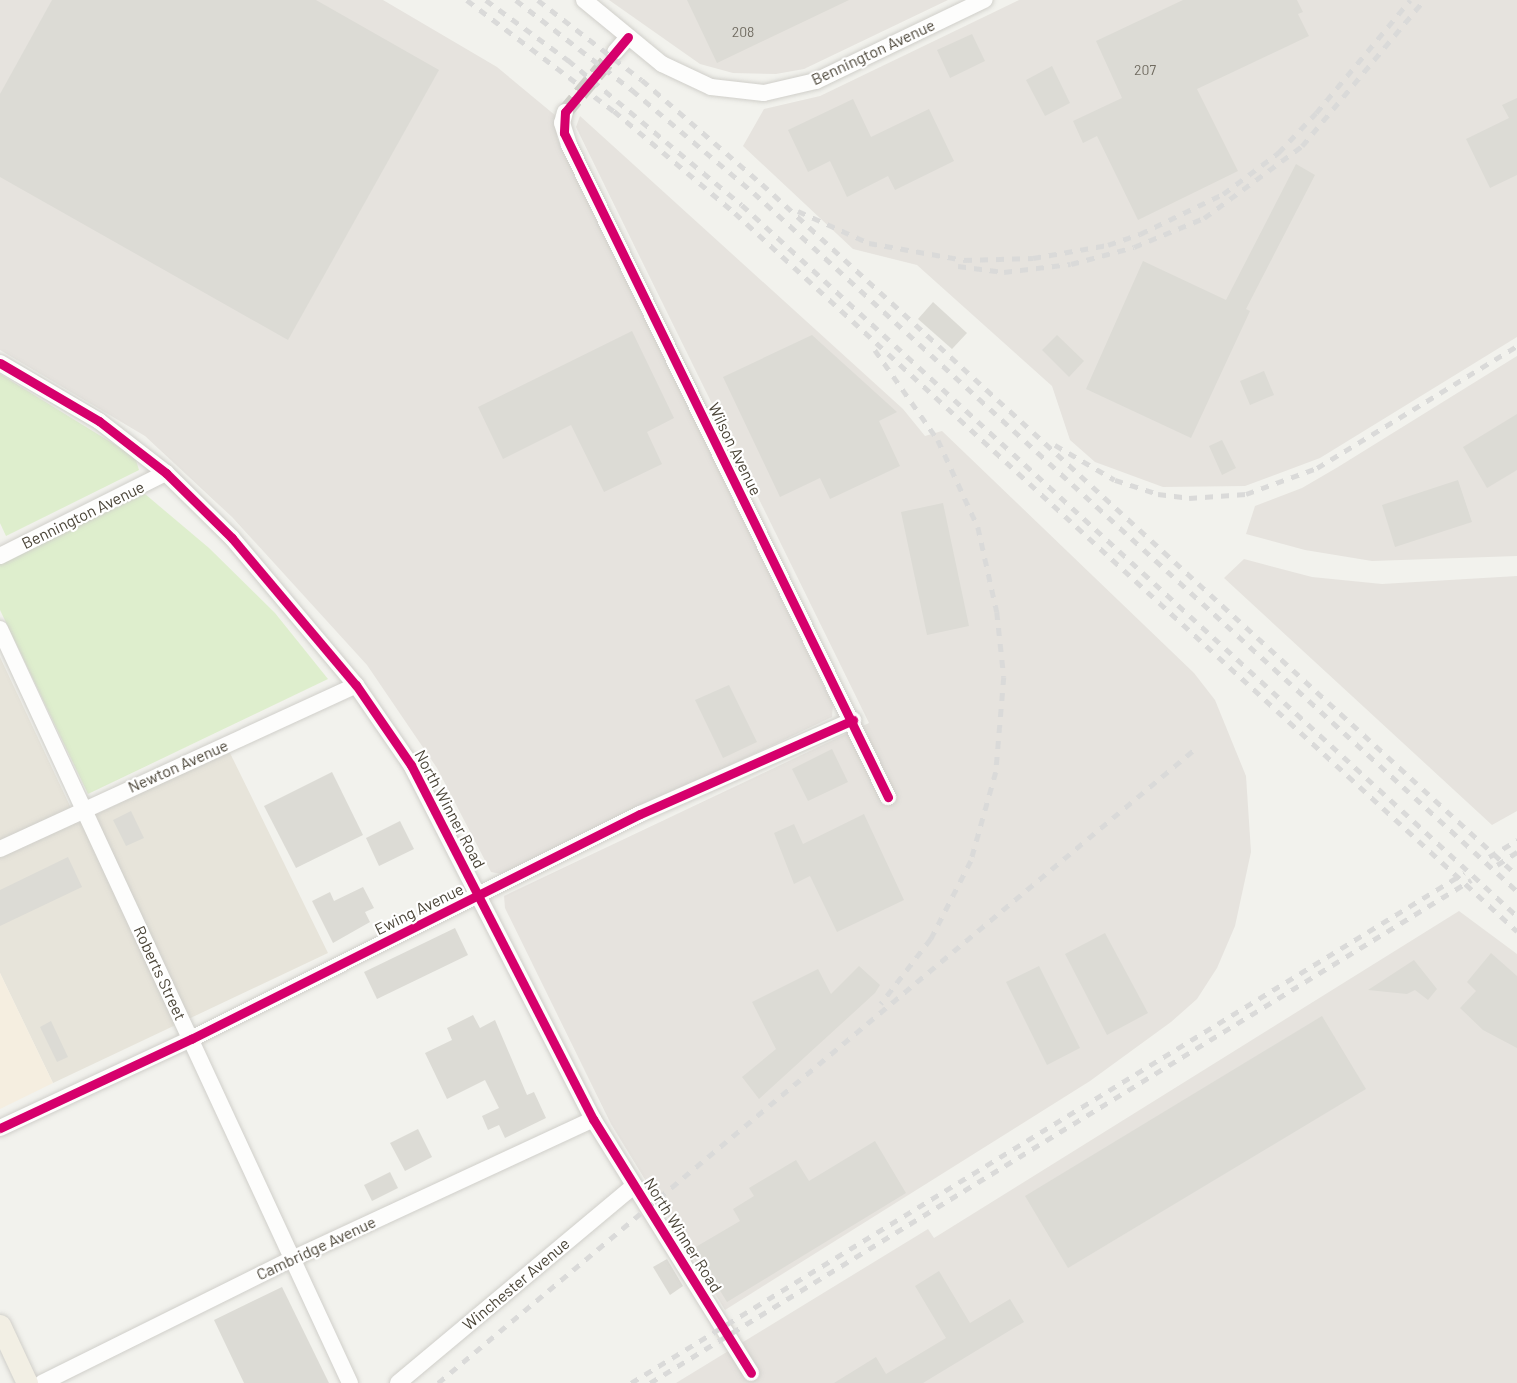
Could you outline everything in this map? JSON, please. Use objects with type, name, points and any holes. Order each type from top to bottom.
[{"type":"main road","points":[[0,1325],[27,1383]]},
{"type":"street","points":[[584,0],[628,37],[615,52]]},
{"type":"street","name":"Bennington Avenue","points":[[628,37],[662,64],[711,87],[764,93],[816,81],[984,0]]},
{"type":"street","name":"Wilson Avenue","points":[[565,112],[562,123],[568,145],[853,720],[888,797]]},
{"type":"street","name":"North Winner Road","points":[[0,363],[99,421],[166,473],[232,538],[356,685],[411,765],[593,1119],[751,1373]]},
{"type":"street","name":"Bennington Avenue","points":[[0,556],[166,473]]},
{"type":"street","name":"Roberts Street","points":[[0,629],[350,1383]]},
{"type":"street","name":"Newton Avenue","points":[[0,849],[356,685]]},
{"type":"street","name":"Ewing Avenue","points":[[0,1128],[190,1039],[640,814],[853,720]]},
{"type":"street","name":"Cambridge Avenue","points":[[50,1381],[292,1259],[593,1119]]},
{"type":"street","name":"Winchester Avenue","points":[[398,1383],[634,1186]]},
{"type":"shaded area","points":[[0,0],[383,0],[497,67],[556,116],[557,138],[833,705],[832,717],[501,874],[491,872],[437,768],[367,665],[232,517],[145,436],[0,350]]},
{"type":"shaded area","points":[[609,0],[948,0],[804,69],[776,74],[733,73],[700,64]]},
{"type":"shaded area","points":[[1019,0],[1517,0],[1517,337],[1320,458],[1245,486],[1163,487],[1095,462],[1070,440],[1052,386],[917,265],[853,249],[743,146],[764,109],[820,96]]},
{"type":"shaded area","points":[[580,116],[903,409],[925,436],[942,431],[1194,673],[1215,700],[1246,776],[1251,852],[1235,926],[1217,968],[1197,999],[1171,1022],[1090,1081],[725,1310],[611,1124],[505,908],[504,896],[869,723],[576,127]]},
{"type":"shaded area","points":[[1517,356],[1517,556],[1372,561],[1305,550],[1246,534],[1255,506],[1302,488]]},
{"type":"shaded area","points":[[1244,559],[1312,577],[1382,584],[1517,576],[1517,811],[1492,825],[1224,578]]},
{"type":"shaded area","points":[[0,657],[78,823],[229,751],[328,953],[53,1083],[0,973]]},
{"type":"shaded area","points":[[1459,911],[1517,954],[1517,1383],[676,1383],[928,1229],[934,1238]]},
{"type":"shaded area","points":[[0,973],[53,1083],[0,1109]]},
{"type":"green space","points":[[0,374],[135,457],[139,470],[6,536],[0,523]]},
{"type":"green space","points":[[145,494],[209,548],[275,613],[328,679],[88,794],[0,610],[0,562]]},
{"type":"building","points":[[52,0],[316,0],[439,70],[288,340],[0,177],[0,94]]},
{"type":"building","points":[[687,0],[849,0],[717,63]]},
{"type":"building","points":[[1183,0],[1297,0],[1303,12],[1298,14],[1309,36],[1197,89],[1238,171],[1138,220],[1097,136],[1083,143],[1073,121],[1122,98],[1096,41]]},
{"type":"building","points":[[972,34],[985,61],[950,78],[937,50]]},
{"type":"building","points":[[1052,66],[1070,103],[1045,116],[1026,80]]},
{"type":"building","points":[[1517,98],[1517,175],[1490,188],[1466,139],[1509,118],[1502,105]]},
{"type":"building","points":[[853,99],[871,137],[929,109],[954,161],[895,190],[888,176],[847,197],[830,161],[808,172],[788,130]]},
{"type":"building","points":[[1296,164],[1315,175],[1246,309],[1250,311],[1191,438],[1086,389],[1143,261],[1226,300]]},
{"type":"building","points":[[933,302],[967,333],[952,349],[918,319]]},
{"type":"building","points":[[632,331],[674,418],[647,432],[662,464],[604,492],[571,425],[503,459],[478,407]]},
{"type":"building","points":[[812,335],[897,412],[879,421],[900,466],[830,499],[820,478],[780,497],[723,377]]},
{"type":"building","points":[[1057,335],[1084,361],[1069,377],[1042,350]]},
{"type":"building","points":[[1264,371],[1274,395],[1250,405],[1240,381]]},
{"type":"building","points":[[1517,414],[1517,470],[1487,488],[1463,447]]},
{"type":"building","points":[[1222,440],[1236,468],[1222,475],[1209,446]]},
{"type":"building","points":[[1458,480],[1472,522],[1395,547],[1382,505]]},
{"type":"building","points":[[943,503],[969,626],[927,635],[901,512]]},
{"type":"building","points":[[729,685],[757,742],[723,758],[695,700]]},
{"type":"building","points":[[832,749],[848,782],[808,801],[792,769]]},
{"type":"building","points":[[332,772],[363,835],[296,868],[264,806]]},
{"type":"building","points":[[131,811],[144,838],[126,846],[113,820]]},
{"type":"building","points":[[864,814],[904,900],[837,932],[810,876],[794,884],[774,833],[794,824],[803,844]]},
{"type":"building","points":[[400,821],[414,849],[379,866],[366,838]]},
{"type":"building","points":[[68,857],[82,887],[0,926],[0,890]]},
{"type":"building","points":[[363,887],[374,908],[365,912],[370,922],[333,943],[312,901],[330,892],[334,901]]},
{"type":"building","points":[[455,928],[468,955],[377,999],[364,972]]},
{"type":"building","points":[[1105,933],[1148,1013],[1107,1035],[1065,954]]},
{"type":"building","points":[[1491,953],[1517,976],[1517,1048],[1483,1030],[1460,1008],[1476,991],[1467,982]]},
{"type":"building","points":[[1414,960],[1437,989],[1428,1000],[1415,990],[1407,994],[1368,990]]},
{"type":"building","points":[[859,966],[880,985],[875,993],[759,1099],[742,1077],[776,1049],[752,1002],[818,969],[831,994]]},
{"type":"building","points":[[1039,966],[1080,1048],[1047,1065],[1006,982]]},
{"type":"building","points":[[473,1015],[480,1028],[495,1020],[527,1095],[534,1092],[546,1118],[505,1138],[499,1125],[488,1130],[482,1116],[499,1108],[485,1080],[447,1099],[425,1053],[452,1040],[447,1028]]},
{"type":"building","points":[[1322,1016],[1366,1089],[1068,1268],[1025,1196]]},
{"type":"building","points":[[51,1021],[68,1057],[57,1062],[40,1027]]},
{"type":"building","points":[[418,1129],[432,1157],[405,1171],[390,1143]]},
{"type":"building","points":[[875,1141],[906,1193],[727,1302],[694,1248],[740,1221],[733,1209],[754,1196],[749,1188],[796,1160],[809,1181]]},
{"type":"building","points":[[390,1172],[398,1188],[372,1201],[364,1185]]},
{"type":"building","points":[[667,1259],[683,1286],[670,1295],[653,1267]]},
{"type":"building","points":[[939,1271],[970,1323],[1010,1299],[1024,1322],[923,1383],[834,1383],[876,1357],[886,1374],[946,1338],[915,1286]]},
{"type":"building","points":[[282,1287],[329,1383],[244,1383],[214,1320]]},
{"type":"tunnel","points":[[565,112],[615,52]]},
{"type":"railway","points":[[467,0],[614,111],[735,213],[1517,931]]},
{"type":"railway","points":[[486,0],[568,60],[742,205],[1517,916]]},
{"type":"railway","points":[[516,0],[632,90],[754,193],[1517,891]]},
{"type":"railway","points":[[538,0],[642,80],[762,184],[1517,875]]},
{"type":"railway","points":[[798,211],[869,243],[964,260],[1033,258],[1108,245],[1140,234],[1223,194],[1278,153],[1316,113],[1410,0]]},
{"type":"railway","points":[[958,266],[1004,272],[1071,264],[1134,247],[1204,218],[1302,146],[1424,0]]},
{"type":"railway","points":[[1055,445],[1115,480],[1158,494],[1189,498],[1246,494],[1317,468],[1517,346]]},
{"type":"railway","points":[[875,350],[938,440],[978,527],[997,612],[1004,677],[996,772],[971,861],[931,939],[881,1004]]},
{"type":"railway","points":[[438,1383],[1195,749]]},
{"type":"railway","points":[[1489,857],[1517,840]]},
{"type":"railway","points":[[1497,865],[1517,852]]},
{"type":"railway","points":[[631,1383],[1464,873]]},
{"type":"railway","points":[[650,1383],[1471,880]]},
{"type":"cycle path","points":[[628,37],[565,112],[564,133],[888,797]]},
{"type":"cycle path","points":[[0,363],[99,421],[166,473],[232,538],[356,685],[411,765],[593,1119],[751,1373]]},
{"type":"cycle path","points":[[0,1128],[191,1039],[640,814],[853,720]]}]
